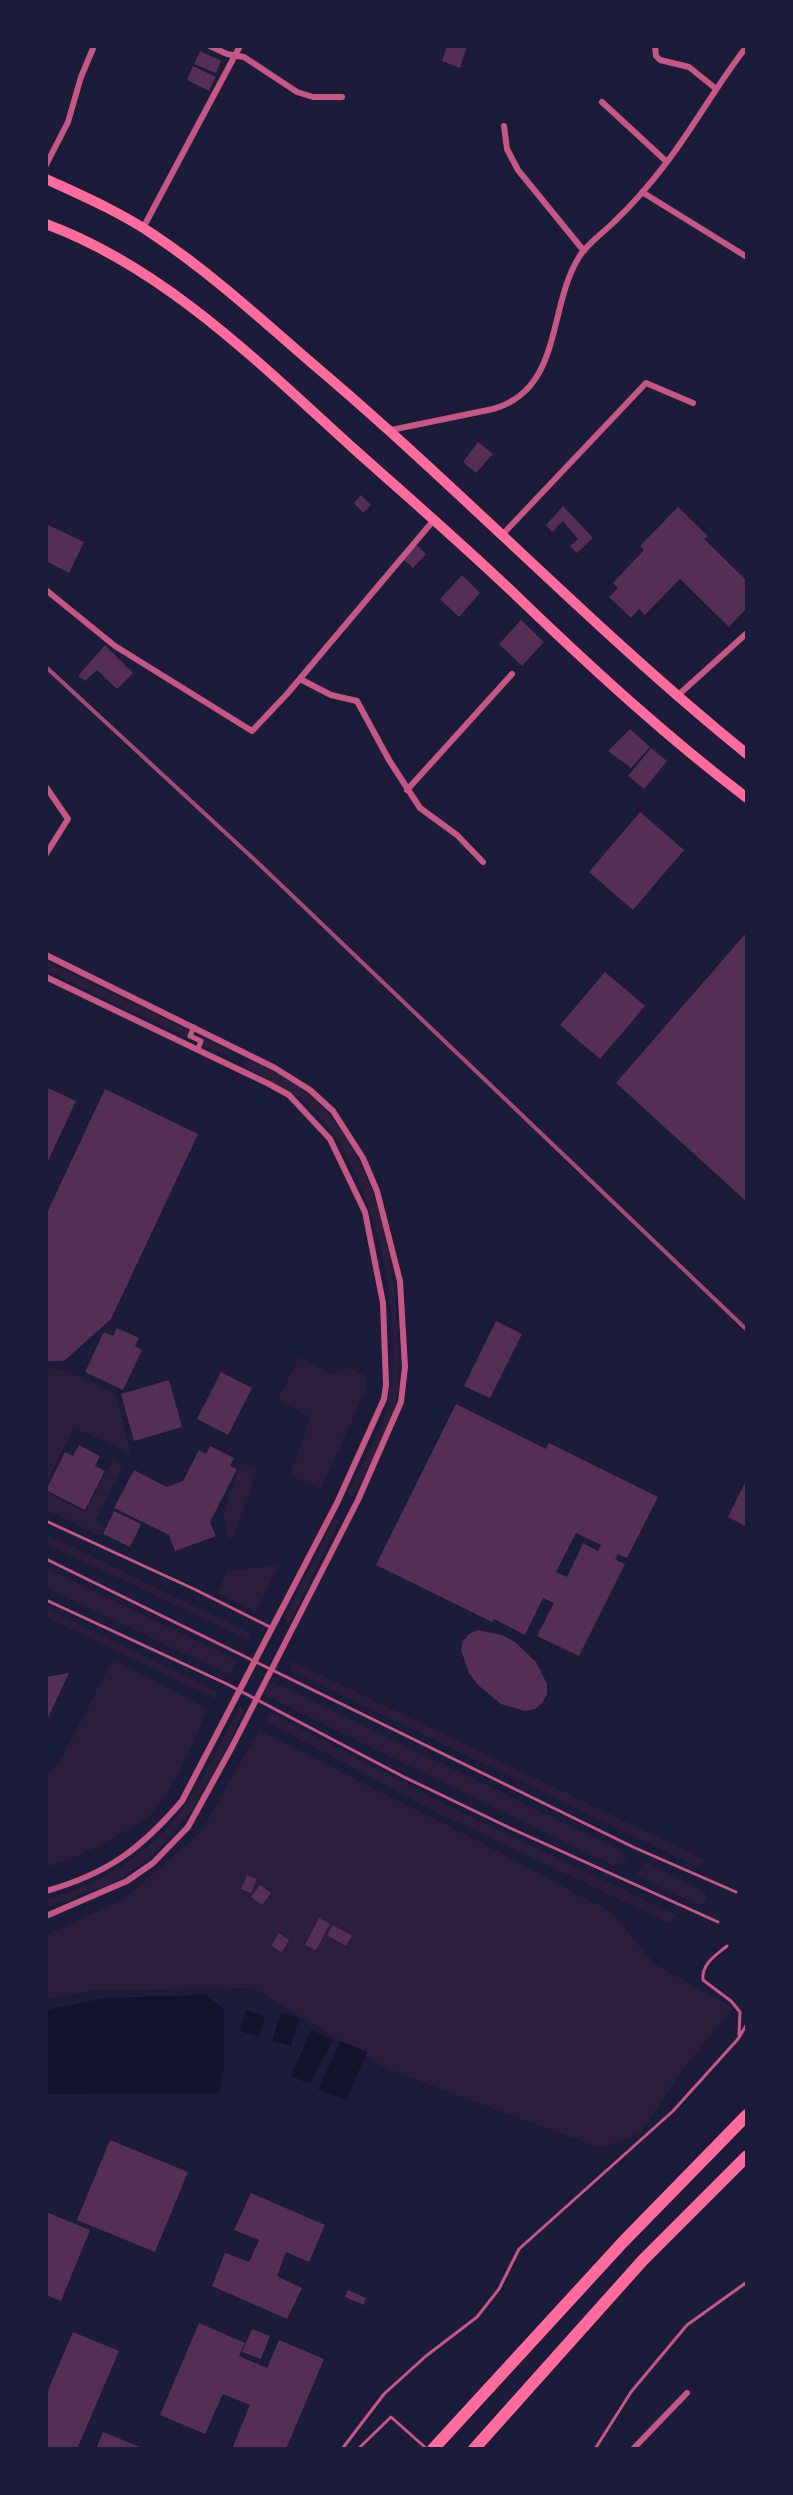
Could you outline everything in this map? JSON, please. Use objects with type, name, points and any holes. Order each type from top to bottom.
[{"type":"highway","points":[[430,2449],[623,2242],[747,2115]]},
{"type":"highway","points":[[474,2449],[643,2260],[747,2156]]},
{"type":"main road","points":[[46,179],[143,228],[215,280],[391,430],[676,697],[747,754]]},
{"type":"main road","points":[[46,224],[122,261],[179,298],[284,385],[654,725],[747,798]]},
{"type":"street","points":[[46,165],[68,122],[94,46]]},
{"type":"street","points":[[210,46],[244,57],[297,92],[313,97],[342,97]]},
{"type":"street","points":[[143,228],[240,46]]},
{"type":"street","points":[[655,46],[656,56],[660,60],[689,67],[715,88]]},
{"type":"street","points":[[391,430],[493,409],[525,394],[547,356],[570,276],[584,251],[667,162],[715,88],[747,46]]},
{"type":"street","points":[[602,102],[667,162]]},
{"type":"street","points":[[504,126],[507,149],[518,170],[584,251]]},
{"type":"street","points":[[642,192],[747,257]]},
{"type":"street","points":[[502,535],[646,383],[693,403]]},
{"type":"street","points":[[46,590],[115,646],[246,730],[255,730],[433,521]]},
{"type":"street","points":[[676,697],[747,633]]},
{"type":"street","points":[[407,790],[512,674]]},
{"type":"street","points":[[300,679],[331,695],[357,701],[420,808],[457,835],[483,862]]},
{"type":"street","points":[[46,787],[68,819],[46,854]]},
{"type":"street","points":[[46,955],[240,1050],[310,1090],[333,1111],[353,1140],[377,1191],[386,1219],[396,1258],[403,1311],[405,1367],[401,1402],[371,1474],[198,1812],[169,1848],[127,1881],[46,1915]]},
{"type":"street","points":[[46,977],[289,1095],[330,1139],[365,1212],[383,1303],[387,1346],[384,1399],[337,1503],[239,1690],[205,1762],[182,1801],[158,1829],[115,1863],[90,1877],[46,1891]]},
{"type":"street","points":[[194,1026],[190,1036],[201,1041],[198,1049]]},
{"type":"street","points":[[233,1066],[240,1050]]},
{"type":"street","points":[[633,2449],[687,2393]]},
{"type":"lane","points":[[46,1521],[207,1595],[272,1629]]},
{"type":"lane","points":[[46,1559],[633,1847],[736,1892]]},
{"type":"lane","points":[[46,1600],[239,1690],[484,1816],[718,1922]]},
{"type":"lane","points":[[727,1946],[709,1961],[702,1972],[703,1980],[740,2012],[742,2024],[738,2039]]},
{"type":"lane","points":[[342,2449],[384,2394],[426,2356],[477,2317],[499,2289],[519,2249],[661,2122],[738,2039],[747,2024]]},
{"type":"lane","points":[[595,2449],[631,2392],[687,2325],[747,2282]]},
{"type":"lane","points":[[358,2449],[391,2417],[430,2449]]},
{"type":"shaded area","points":[[46,961],[230,1051],[231,1055],[214,1051],[46,970]]},
{"type":"shaded area","points":[[247,1060],[300,1087],[336,1123],[354,1150],[368,1180],[387,1245],[396,1312],[397,1396],[384,1438],[351,1498],[348,1492],[385,1414],[393,1369],[389,1289],[380,1247],[353,1169],[334,1135],[304,1102],[245,1067],[243,1064]]},
{"type":"shaded area","points":[[299,1357],[332,1374],[348,1367],[366,1376],[366,1389],[321,1489],[290,1476],[310,1417],[278,1400]]},
{"type":"shaded area","points":[[46,1366],[81,1377],[116,1394],[131,1454],[74,1427],[46,1485]]},
{"type":"shaded area","points":[[112,1460],[123,1465],[96,1520],[105,1526],[100,1536],[46,1510],[46,1492],[86,1512]]},
{"type":"shaded area","points":[[241,1463],[258,1469],[234,1536],[228,1540],[223,1514]]},
{"type":"shaded area","points":[[335,1518],[339,1519],[338,1524],[290,1622],[286,1623],[285,1617]]},
{"type":"shaded area","points":[[46,1534],[250,1633],[249,1640],[46,1544]]},
{"type":"shaded area","points":[[279,1565],[256,1612],[217,1593],[227,1571]]},
{"type":"shaded area","points":[[46,1568],[235,1659],[231,1673],[227,1674],[46,1588]]},
{"type":"shaded area","points":[[46,1608],[218,1692],[216,1699],[46,1617]]},
{"type":"shaded area","points":[[113,1659],[208,1709],[177,1777],[152,1813],[102,1844],[46,1867],[46,1775],[61,1759]]},
{"type":"shaded area","points":[[292,1661],[705,1860],[698,1867],[290,1670]]},
{"type":"shaded area","points":[[269,1682],[620,1850],[626,1856],[625,1861],[613,1864],[595,1857],[266,1696],[264,1692]]},
{"type":"shaded area","points":[[242,1707],[244,1711],[207,1784],[177,1829],[159,1848],[116,1881],[46,1907],[46,1900],[85,1886],[118,1869],[144,1850],[166,1828],[204,1776]]},
{"type":"shaded area","points":[[268,1713],[430,1797],[676,1915],[671,1924],[438,1813],[267,1722]]},
{"type":"shaded area","points":[[259,1730],[611,1912],[655,1964],[733,2008],[682,2071],[640,2134],[600,2148],[387,2069],[253,1988],[92,1990],[46,2000],[46,1935],[124,1899],[200,1833]]},
{"type":"shaded area","points":[[644,1861],[705,1892],[707,1898],[704,1904],[699,1905],[636,1876]]},
{"type":"shaded area","points":[[206,1995],[224,2009],[224,2066],[219,2093],[46,2094],[46,2010],[105,1998]]},
{"type":"shaded area","points":[[246,2010],[265,2016],[259,2037],[240,2031]]},
{"type":"shaded area","points":[[281,2013],[299,2018],[291,2046],[272,2041]]},
{"type":"shaded area","points":[[311,2030],[333,2040],[310,2084],[291,2076]]},
{"type":"shaded area","points":[[341,2041],[367,2052],[346,2100],[318,2089]]},
{"type":"building","points":[[447,46],[467,46],[460,68],[442,61]]},
{"type":"building","points":[[200,51],[221,61],[216,73],[194,64]]},
{"type":"building","points":[[193,66],[216,77],[209,91],[187,80]]},
{"type":"building","points":[[478,442],[493,454],[476,473],[463,462]]},
{"type":"building","points":[[361,495],[371,505],[363,513],[354,503]]},
{"type":"building","points":[[563,506],[593,538],[577,553],[570,546],[578,539],[563,521],[552,532],[546,525]]},
{"type":"building","points":[[678,507],[708,536],[704,539],[747,581],[747,608],[729,627],[680,579],[645,615],[639,609],[631,618],[609,597],[618,588],[613,583],[644,550],[640,546]]},
{"type":"building","points":[[46,524],[84,542],[69,573],[46,561]]},
{"type":"building","points":[[417,545],[426,554],[413,568],[403,559]]},
{"type":"building","points":[[462,575],[480,593],[459,617],[440,599]]},
{"type":"building","points":[[521,620],[544,642],[522,666],[499,644]]},
{"type":"building","points":[[105,645],[133,673],[117,689],[97,670],[85,681],[78,676]]},
{"type":"building","points":[[630,729],[650,747],[631,768],[608,751]]},
{"type":"building","points":[[651,748],[667,761],[644,789],[628,776]]},
{"type":"building","points":[[640,812],[684,850],[633,910],[589,872]]},
{"type":"building","points":[[747,932],[747,1202],[616,1083]]},
{"type":"building","points":[[605,972],[645,1006],[600,1059],[560,1025]]},
{"type":"building","points":[[46,1087],[76,1101],[46,1165]]},
{"type":"building","points":[[105,1089],[198,1134],[111,1319],[64,1361],[46,1361],[46,1215]]},
{"type":"building","points":[[496,1321],[522,1334],[490,1398],[464,1386]]},
{"type":"building","points":[[117,1328],[139,1338],[135,1346],[142,1350],[123,1390],[85,1372],[104,1332],[113,1336]]},
{"type":"building","points":[[221,1372],[252,1388],[228,1435],[197,1419]]},
{"type":"building","points":[[169,1380],[182,1427],[134,1441],[121,1394]]},
{"type":"building","points":[[456,1404],[546,1449],[549,1443],[658,1497],[627,1558],[618,1554],[615,1559],[625,1564],[579,1656],[537,1636],[554,1603],[543,1598],[525,1635],[376,1565]],"holes":[[[576,1533],[601,1545],[598,1551],[583,1543],[567,1577],[556,1572]]]},
{"type":"building","points":[[79,1445],[100,1456],[95,1466],[105,1471],[85,1510],[46,1490],[65,1452],[73,1456]]},
{"type":"building","points":[[210,1446],[234,1458],[230,1466],[237,1469],[210,1522],[216,1536],[175,1551],[169,1535],[114,1508],[134,1470],[167,1487],[183,1481],[199,1450],[206,1454]]},
{"type":"building","points":[[747,1479],[747,1527],[728,1517]]},
{"type":"building","points":[[114,1511],[141,1524],[130,1547],[103,1534]]},
{"type":"building","points":[[478,1630],[502,1635],[515,1642],[536,1662],[547,1684],[547,1694],[535,1709],[525,1711],[501,1704],[469,1673],[461,1650],[463,1641]]},
{"type":"building","points":[[69,1673],[46,1722],[46,1677]]},
{"type":"building","points":[[247,1875],[257,1879],[251,1893],[241,1889]]},
{"type":"building","points":[[260,1885],[271,1893],[262,1905],[251,1897]]},
{"type":"building","points":[[319,1918],[330,1924],[316,1950],[305,1945]]},
{"type":"building","points":[[333,1925],[352,1936],[346,1946],[327,1935]]},
{"type":"building","points":[[279,1933],[289,1940],[282,1952],[271,1946]]},
{"type":"building","points":[[110,2140],[188,2172],[155,2252],[77,2220]]},
{"type":"building","points":[[251,2193],[325,2225],[309,2262],[286,2252],[277,2276],[302,2288],[287,2319],[212,2286],[225,2253],[249,2262],[259,2240],[234,2230]]},
{"type":"building","points":[[46,2212],[90,2230],[61,2301],[46,2295]]},
{"type":"building","points":[[348,2290],[366,2298],[364,2305],[345,2297]]},
{"type":"building","points":[[199,2323],[245,2343],[239,2356],[267,2368],[279,2340],[324,2359],[286,2449],[232,2449],[250,2405],[223,2394],[205,2434],[160,2415]]},
{"type":"building","points":[[252,2329],[270,2336],[261,2359],[242,2352]]},
{"type":"building","points":[[73,2332],[119,2351],[77,2449],[46,2449],[46,2395]]},
{"type":"building","points":[[103,2432],[145,2449],[96,2449]]},
{"type":"railway","points":[[46,667],[257,862],[747,1330]]}]
